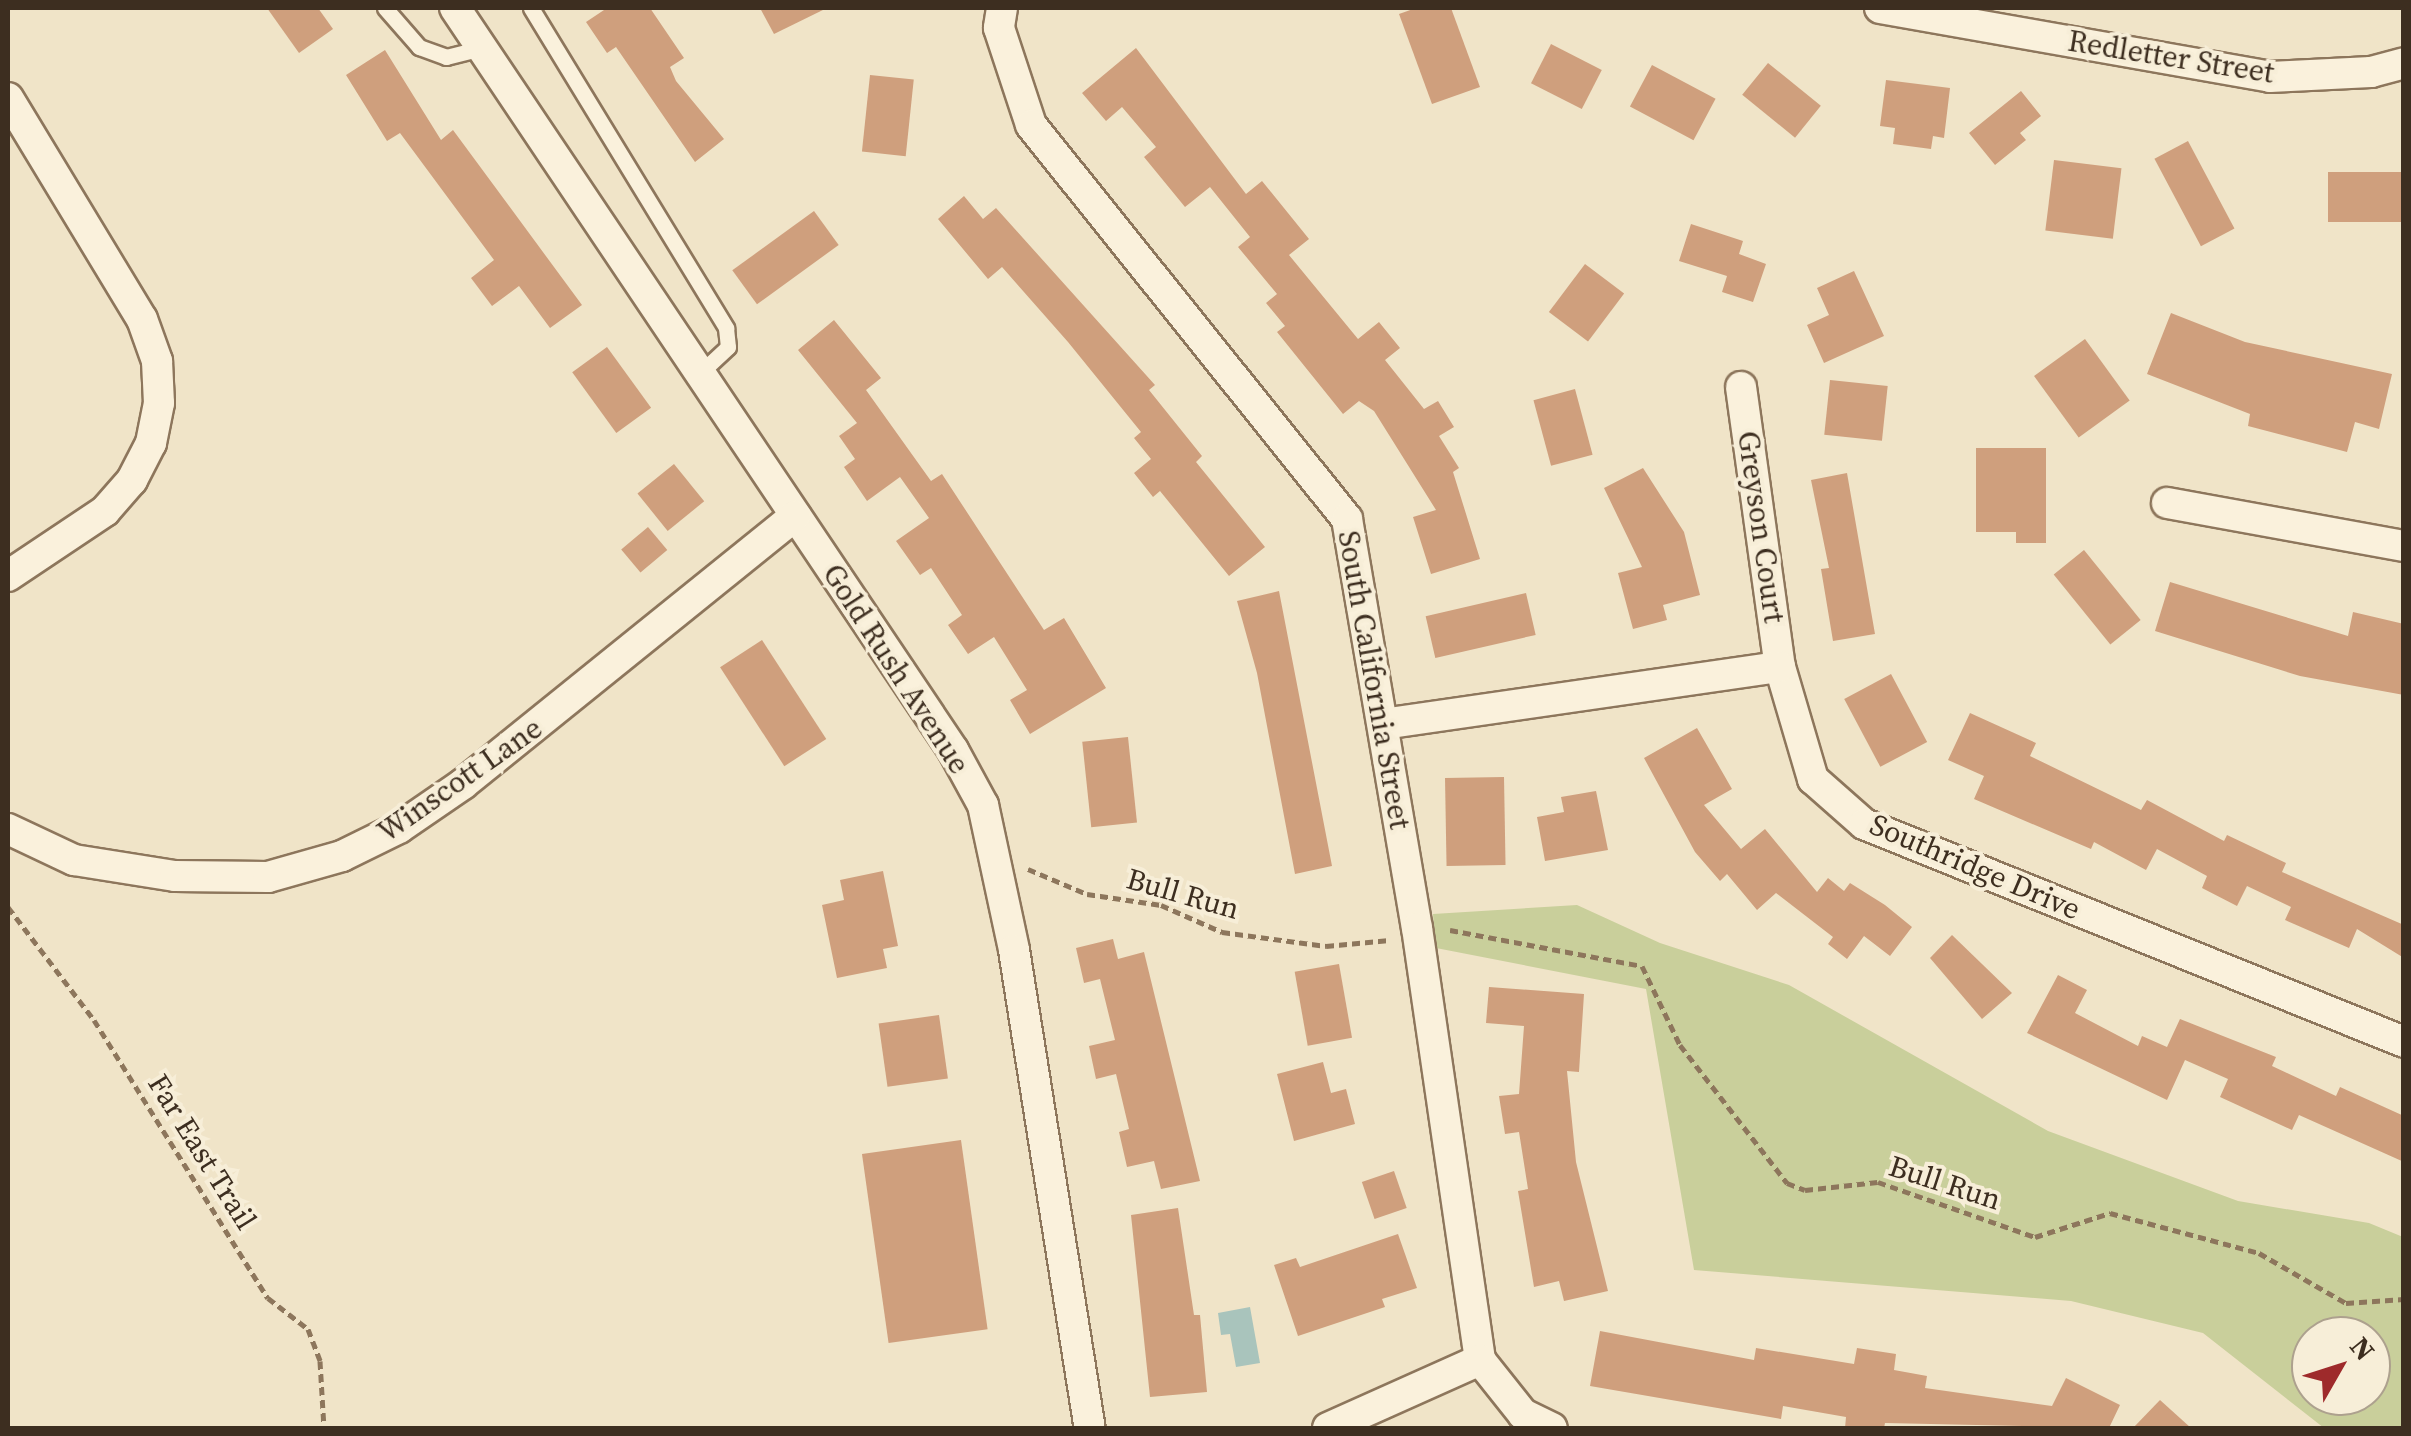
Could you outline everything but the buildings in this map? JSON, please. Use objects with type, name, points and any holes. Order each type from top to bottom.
[{"type":"street","name":"Gold Rush Avenue","points":[[456,8],[983,806],[1014,950],[1090,1428]]},
{"type":"street","name":"South California Street","points":[[1002,8],[1000,28],[1030,125],[1347,519],[1384,724],[1480,1360],[1523,1414],[1552,1428]]},
{"type":"street","name":"Redletter Street","points":[[1880,8],[2270,77],[2370,72],[2404,64]]},
{"type":"street","points":[[8,98],[142,318],[157,362],[159,403],[151,443],[123,490],[104,511],[8,576]]},
{"type":"street","name":"Greyson Court","points":[[1741,387],[1780,667]]},
{"type":"street","points":[[2167,503],[2404,546]]},
{"type":"street","name":"Winscott Lane","points":[[8,829],[74,860],[175,876],[268,877],[342,856],[463,784],[795,516]]},
{"type":"street","points":[[1384,724],[1780,667]]},
{"type":"street","name":"Southridge Drive","points":[[1780,667],[1813,779],[1864,824],[2404,1042]]},
{"type":"street","points":[[1328,1428],[1480,1360]]},
{"type":"lane","points":[[384,8],[418,47],[446,57],[483,48]]},
{"type":"lane","points":[[531,8],[726,328],[728,347],[699,374]]},
{"type":"path","name":"Bull Run","points":[[1028,870],[1087,894],[1162,905],[1222,932],[1326,946],[1390,940]]},
{"type":"path","name":"Far East Trail","points":[[8,907],[94,1020],[268,1298],[308,1329],[320,1360],[324,1428]]},
{"type":"path","name":"Bull Run","points":[[1450,930],[1642,966],[1680,1045],[1787,1183],[1805,1190],[1878,1182],[2034,1238],[2110,1213],[2259,1253],[2346,1303],[2404,1300]]},
{"type":"green space","points":[[1577,905],[1660,943],[1789,985],[2048,1131],[2238,1201],[2369,1223],[2403,1237],[2403,1428],[2324,1428],[2309,1416],[2391,1416],[2391,1316],[2291,1316],[2291,1402],[2203,1333],[2071,1301],[1694,1270],[1646,989],[1436,948],[1433,914]]},
{"type":"water","points":[[1250,1307],[1260,1363],[1236,1367],[1230,1334],[1221,1335],[1218,1313]]}]
